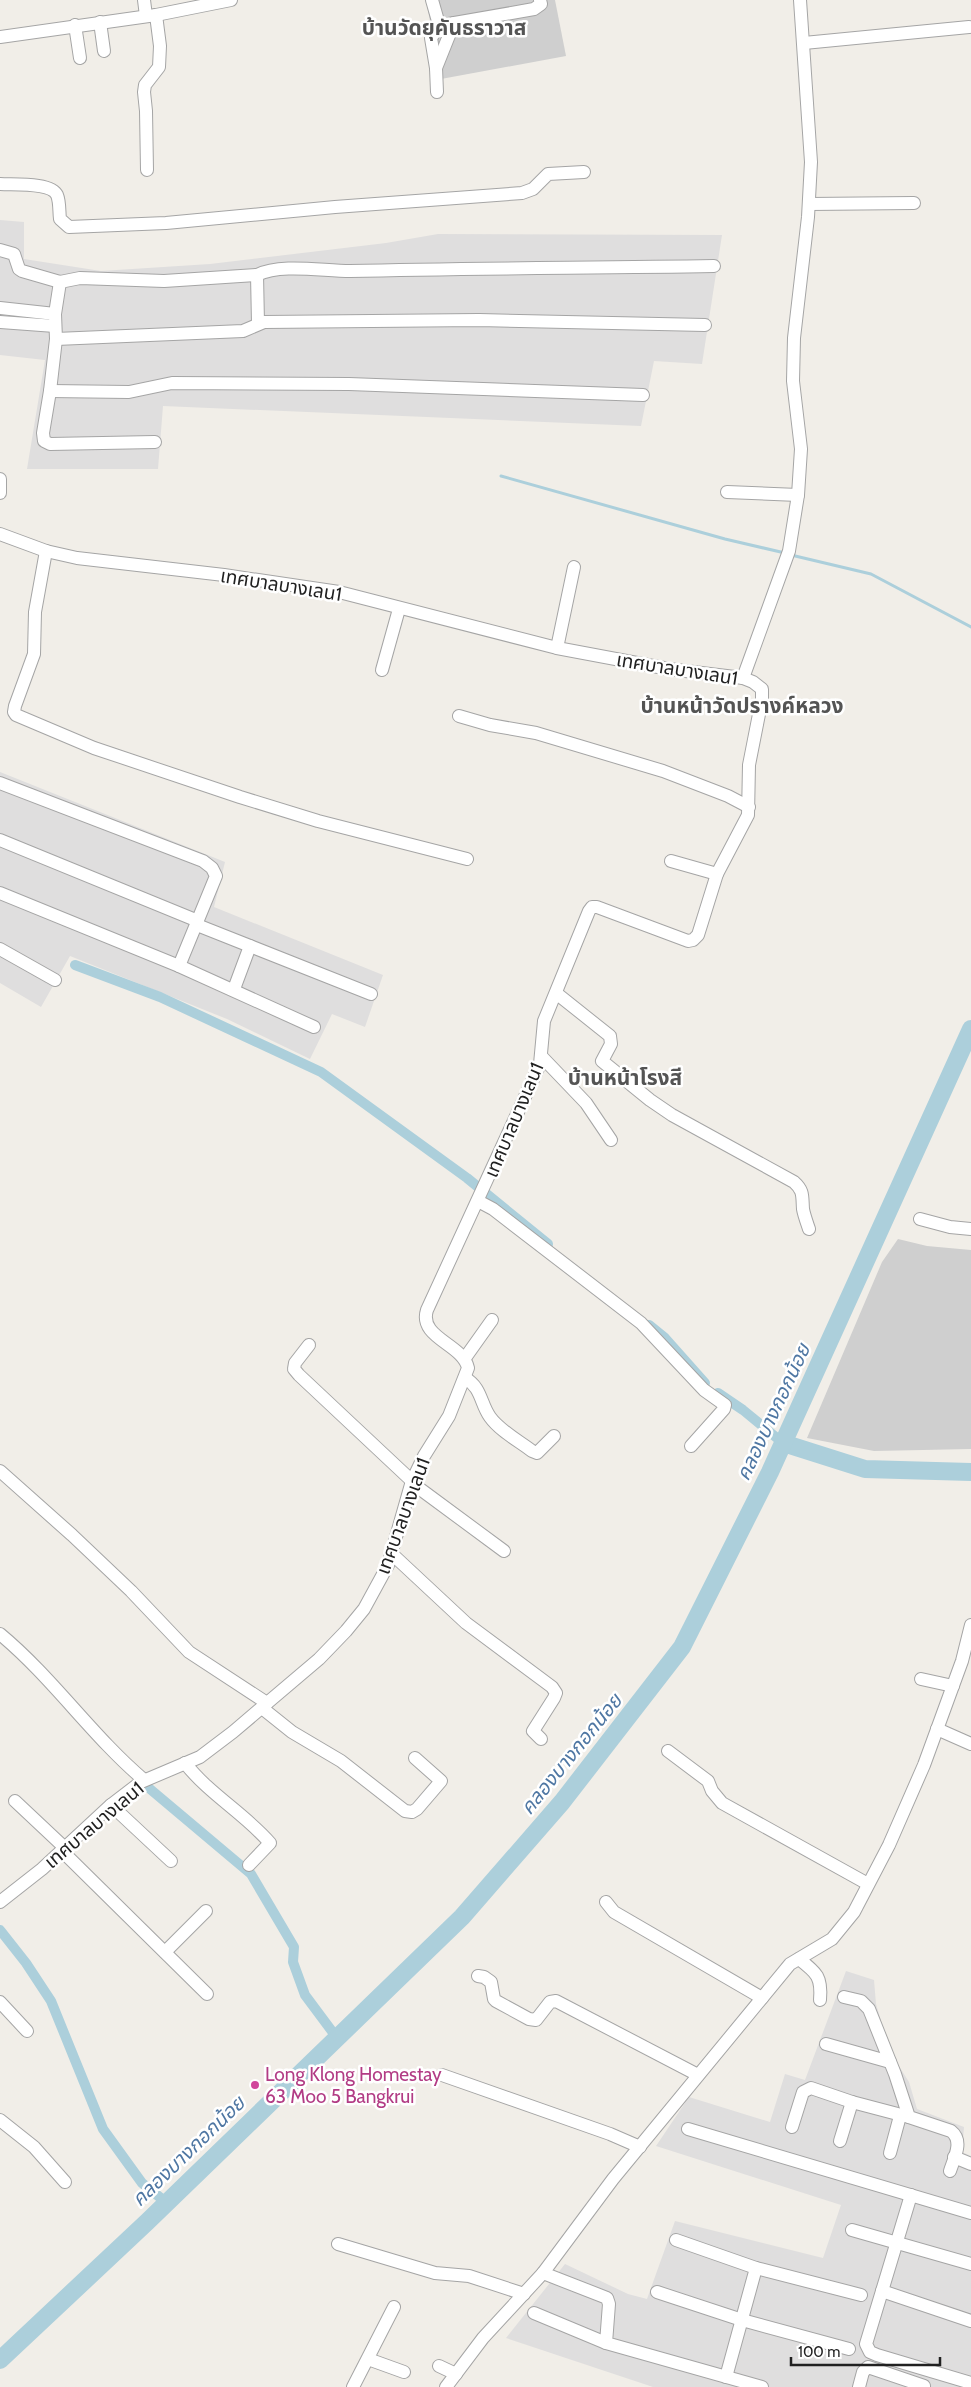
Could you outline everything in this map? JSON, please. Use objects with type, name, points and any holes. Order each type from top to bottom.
[{"type":"street","points":[[144,0],[151,15],[160,46],[159,67],[145,85],[144,92],[147,170]]},
{"type":"street","points":[[0,38],[151,15],[231,0]]},
{"type":"street","points":[[432,0],[439,22],[430,38],[436,68],[437,92]]},
{"type":"street","points":[[439,22],[454,23],[534,9],[541,4],[540,0]]},
{"type":"street","points":[[743,678],[789,550],[798,495],[801,449],[793,382],[795,327],[809,204],[811,137],[800,0]]},
{"type":"street","points":[[100,22],[104,51]]},
{"type":"street","points":[[436,68],[454,23]]},
{"type":"street","points":[[75,26],[80,58]]},
{"type":"street","points":[[804,42],[969,27]]},
{"type":"street","points":[[0,184],[44,186],[53,191],[57,195],[60,219],[69,227],[190,222],[335,207],[522,193],[533,189],[548,174],[584,172]]},
{"type":"street","points":[[809,204],[914,203]]},
{"type":"street","points":[[0,250],[14,254],[19,269],[22,271],[60,282],[80,278],[164,280],[256,276],[277,269],[349,271],[538,266],[714,266]]},
{"type":"street","points":[[256,276],[258,323]]},
{"type":"street","points":[[60,282],[55,320],[56,339],[43,433],[44,441],[50,444],[155,442]]},
{"type":"street","points":[[0,308],[55,320]]},
{"type":"street","points":[[0,322],[55,320]]},
{"type":"street","points":[[56,339],[243,332],[258,323],[479,320],[704,325]]},
{"type":"street","points":[[50,391],[128,392],[172,383],[330,384],[643,395]]},
{"type":"street","points":[[0,479],[0,493]]},
{"type":"street","points":[[727,492],[798,495]]},
{"type":"street","name":"เทศบาลบางเลน1","points":[[0,534],[46,551],[110,562],[224,575],[339,592],[557,648],[669,670],[743,678],[754,682],[762,689],[747,785],[748,815],[716,874],[700,931],[693,940],[683,940],[616,913],[597,907],[592,908],[544,1020],[542,1057],[425,1317],[429,1329],[465,1358],[468,1368],[449,1416],[424,1456],[412,1482],[392,1554],[364,1609],[319,1660],[265,1706],[200,1757],[143,1781],[128,1791],[0,1902]]},
{"type":"street","points":[[46,551],[36,612],[36,645],[15,706],[14,712],[16,715],[94,748],[240,797],[336,826],[467,859]]},
{"type":"street","points":[[557,648],[574,567]]},
{"type":"street","points":[[382,670],[399,608]]},
{"type":"street","points":[[459,716],[490,725],[529,731],[663,771],[748,805]]},
{"type":"street","points":[[0,783],[203,860],[212,868],[216,876],[179,966]]},
{"type":"street","points":[[0,840],[250,946],[371,994]]},
{"type":"street","points":[[671,861],[716,874]]},
{"type":"street","points":[[1,895],[234,989],[314,1027]]},
{"type":"street","points":[[234,989],[250,946]]},
{"type":"street","points":[[0,949],[55,980]]},
{"type":"street","points":[[556,993],[610,1036],[611,1044],[602,1061],[650,1100],[703,1133],[794,1182],[800,1188],[804,1198],[803,1208],[808,1229]]},
{"type":"street","points":[[542,1057],[586,1103],[611,1140]]},
{"type":"street","points":[[479,1200],[641,1323],[704,1390],[725,1405],[724,1409],[691,1446]]},
{"type":"street","points":[[920,1219],[950,1227],[971,1229]]},
{"type":"street","points":[[465,1358],[492,1320]]},
{"type":"street","points":[[309,1345],[295,1363],[294,1369],[299,1375],[412,1482],[504,1551]]},
{"type":"street","points":[[465,1378],[476,1386],[486,1411],[494,1421],[532,1451],[537,1453],[554,1436]]},
{"type":"street","points":[[0,1471],[131,1591],[190,1652],[265,1706],[292,1732],[341,1761],[405,1811],[412,1812],[418,1809],[441,1781],[415,1758]]},
{"type":"street","points":[[392,1554],[466,1623],[552,1687],[556,1693],[554,1698],[533,1731],[541,1739]]},
{"type":"street","points":[[446,2387],[484,2338],[542,2273],[564,2242],[640,2147],[790,1964],[832,1939],[854,1912],[906,1809],[953,1686],[971,1625]]},
{"type":"street","points":[[0,1634],[37,1667],[95,1733],[143,1781]]},
{"type":"street","points":[[921,1679],[953,1686]]},
{"type":"street","points":[[937,1728],[971,1744]]},
{"type":"street","points":[[668,1751],[708,1781],[712,1791],[722,1803],[868,1884]]},
{"type":"street","points":[[185,1763],[212,1791],[270,1843],[249,1865]]},
{"type":"street","points":[[15,1802],[207,1994]]},
{"type":"street","points":[[111,1805],[172,1861]]},
{"type":"street","points":[[606,1902],[614,1912],[762,1998]]},
{"type":"street","points":[[166,1952],[206,1911]]},
{"type":"street","points":[[799,1959],[817,1975],[821,1983],[820,2000]]},
{"type":"street","points":[[478,1976],[484,1977],[491,1982],[496,2001],[529,2019],[536,2020],[550,2002],[556,2001],[698,2075]]},
{"type":"street","points":[[844,1997],[866,2004],[876,2021],[902,2094],[904,2116],[890,2153]]},
{"type":"street","points":[[0,2002],[27,2031]]},
{"type":"street","points":[[826,2044],[890,2062]]},
{"type":"street","points":[[442,2075],[610,2134],[640,2147]]},
{"type":"street","points":[[792,2127],[803,2092],[809,2088],[952,2131],[959,2141],[950,2171]]},
{"type":"street","points":[[840,2141],[852,2102]]},
{"type":"street","points":[[0,2110],[20,2136],[65,2182]]},
{"type":"street","points":[[0,2120],[20,2136]]},
{"type":"street","points":[[688,2129],[971,2213]]},
{"type":"street","points":[[954,2157],[971,2164]]},
{"type":"street","points":[[911,2195],[866,2344],[870,2352],[971,2383]]},
{"type":"street","points":[[852,2230],[971,2264]]},
{"type":"street","points":[[676,2240],[756,2268],[861,2295]]},
{"type":"street","points":[[338,2244],[435,2273],[469,2276],[524,2294]]},
{"type":"street","points":[[726,2377],[756,2268]]},
{"type":"street","points":[[542,2273],[608,2298],[606,2343]]},
{"type":"street","points":[[657,2292],[742,2320],[849,2349]]},
{"type":"street","points":[[882,2292],[971,2321]]},
{"type":"street","points":[[354,2387],[394,2307]]},
{"type":"street","points":[[534,2313],[606,2343],[762,2387]]},
{"type":"street","points":[[368,2359],[404,2372]]},
{"type":"street","points":[[439,2366],[456,2374]]},
{"type":"street","points":[[859,2387],[868,2367],[924,2386]]},
{"type":"shaded area","points":[[426,0],[555,0],[566,56],[441,79]]},
{"type":"shaded area","points":[[0,220],[24,222],[24,259],[101,271],[210,264],[386,243],[438,234],[722,235],[702,364],[654,361],[641,426],[163,406],[158,469],[27,469],[45,360],[0,355]]},
{"type":"shaded area","points":[[0,772],[225,862],[214,907],[383,975],[365,1027],[332,1014],[310,1059],[227,1019],[70,956],[41,1007],[0,983]]},
{"type":"shaded area","points":[[898,1239],[927,1246],[971,1250],[971,1449],[874,1451],[807,1438],[882,1262]]},
{"type":"shaded area","points":[[846,1971],[874,1980],[876,2004],[885,2034],[897,2063],[909,2082],[917,2109],[964,2127],[962,2152],[971,2156],[971,2387],[653,2387],[506,2338],[565,2264],[628,2294],[647,2299],[675,2221],[823,2258],[841,2205],[656,2146],[689,2097],[770,2122],[785,2074],[805,2080]]},
{"type":"waterway","points":[[501,476],[725,539],[785,553]]},
{"type":"waterway","points":[[791,555],[871,574],[971,627]]},
{"type":"waterway","points":[[75,965],[160,997],[321,1072],[467,1178],[548,1244]]},
{"type":"waterway","name":"คลองบางกอกน้อย","points":[[0,2360],[147,2222],[462,1917],[562,1802],[682,1647],[770,1472],[971,1029]]},
{"type":"waterway","points":[[649,1325],[665,1338],[705,1383]]},
{"type":"waterway","points":[[718,1393],[743,1410],[783,1443]]},
{"type":"waterway","points":[[783,1443],[865,1469],[971,1472]]},
{"type":"waterway","points":[[150,1789],[251,1874],[294,1947],[293,1962],[305,1995],[337,2038]]},
{"type":"waterway","points":[[0,1930],[26,1963],[51,2001],[103,2129],[142,2183],[167,2203]]},
{"type":"place","name":"Long Klong Homestay 63 Moo 5 Bangkrui","points":[[255,2085]]},
{"type":"district","name":"บ้านวัดยุคันธราวาส","points":[[444,27]]},
{"type":"district","name":"บ้านหน้าวัดปรางค์หลวง","points":[[742,705]]},
{"type":"district","name":"บ้านหน้าโรงสี","points":[[625,1077]]}]
